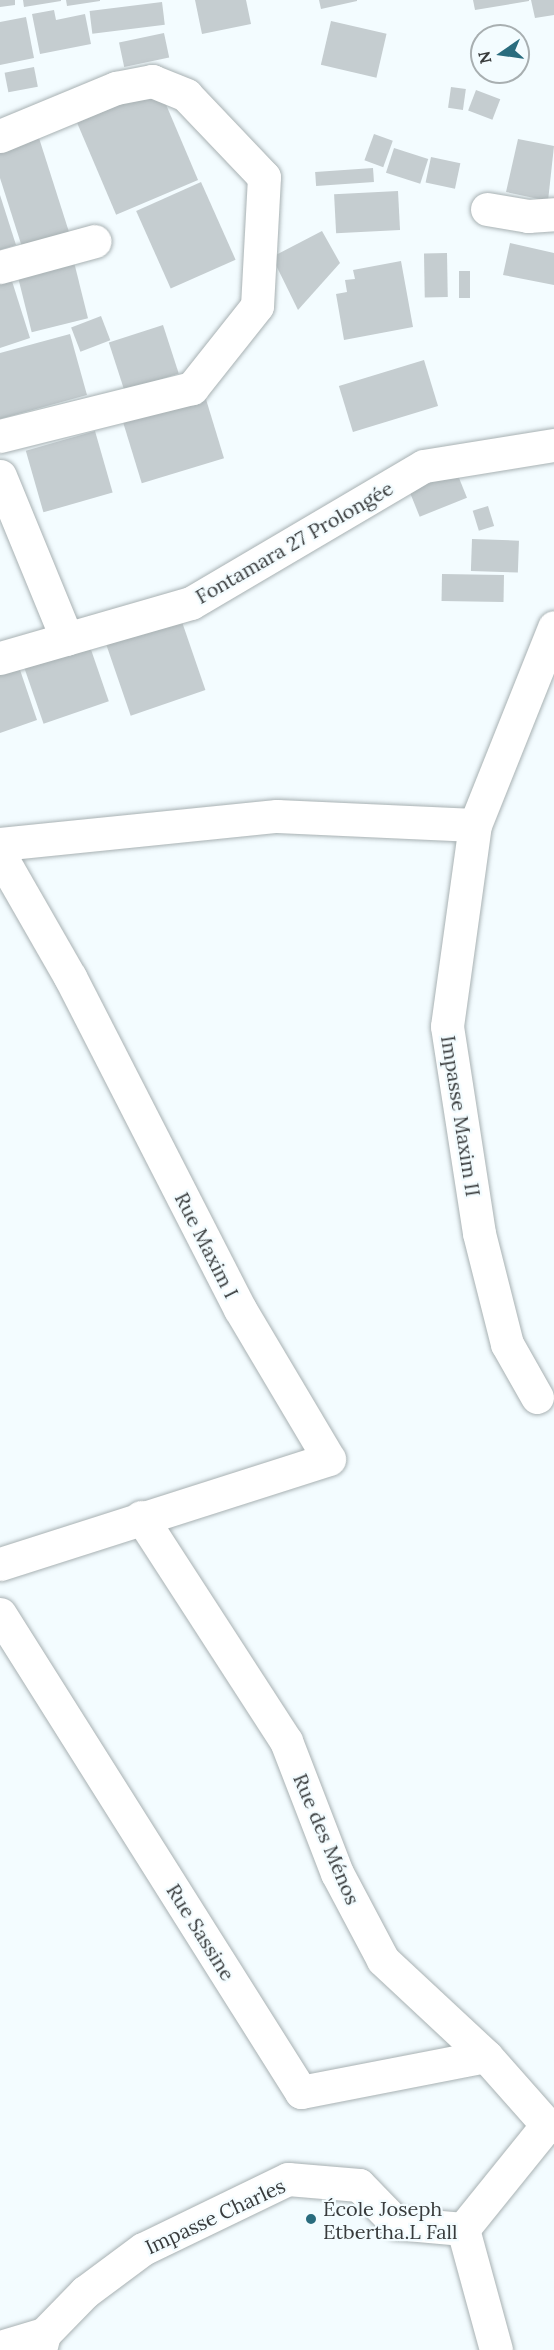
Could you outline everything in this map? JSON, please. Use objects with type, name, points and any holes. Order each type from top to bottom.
[{"type":"street","points":[[0,136],[116,88],[152,81],[186,95],[264,177],[257,306],[192,388],[0,436]]},
{"type":"street","points":[[487,208],[528,216],[554,214]]},
{"type":"street","points":[[0,267],[94,241]]},
{"type":"street","name":"Fontamara 27 Prolongée","points":[[0,658],[191,603],[424,466],[554,445]]},
{"type":"street","points":[[0,476],[67,639]]},
{"type":"street","name":"Impasse Maxim II","points":[[537,1397],[507,1344],[479,1233],[447,1026],[475,825],[554,627]]},
{"type":"street","points":[[0,844],[277,816],[475,825]]},
{"type":"street","name":"Rue Maxim I","points":[[0,855],[70,977],[240,1309],[329,1459],[141,1517]]},
{"type":"street","points":[[0,1564],[141,1517]]},
{"type":"street","name":"Rue des Ménos","points":[[141,1517],[286,1741],[338,1873],[383,1959],[486,2056],[550,2126]]},
{"type":"street","name":"Rue Sassine","points":[[0,1614],[301,2091],[486,2056]]},
{"type":"street","points":[[496,2350],[463,2229],[550,2126]]},
{"type":"street","name":"Impasse Charles","points":[[42,2342],[85,2292],[143,2249],[288,2179],[359,2185],[396,2223],[463,2229]]},
{"type":"street","points":[[0,2347],[42,2342]]},
{"type":"building","points":[[0,0],[15,0],[15,5],[0,7]]},
{"type":"building","points":[[23,0],[61,0],[61,1],[24,7]]},
{"type":"building","points":[[66,0],[100,0],[100,1],[67,6]]},
{"type":"building","points":[[195,0],[246,0],[251,24],[202,34]]},
{"type":"building","points":[[319,0],[357,0],[357,1],[321,9]]},
{"type":"building","points":[[473,0],[529,0],[529,1],[475,10]]},
{"type":"building","points":[[531,0],[554,0],[554,15],[535,18]]},
{"type":"building","points":[[162,2],[165,25],[92,34],[90,11]]},
{"type":"building","points":[[54,10],[56,20],[85,14],[91,44],[40,54],[32,14]]},
{"type":"building","points":[[26,17],[34,58],[0,65],[0,22]]},
{"type":"building","points":[[331,21],[387,34],[376,78],[321,65]]},
{"type":"building","points":[[164,33],[169,57],[124,67],[119,43]]},
{"type":"building","points":[[34,67],[38,87],[8,92],[5,73]]},
{"type":"building","points":[[451,87],[466,89],[463,110],[448,108]]},
{"type":"building","points":[[159,88],[198,180],[116,215],[77,123]]},
{"type":"building","points":[[476,90],[500,99],[492,120],[468,111]]},
{"type":"building","points":[[374,134],[393,141],[383,167],[364,160]]},
{"type":"building","points":[[39,138],[69,232],[22,247],[0,178],[0,151]]},
{"type":"building","points":[[518,139],[554,146],[548,201],[506,192]]},
{"type":"building","points":[[394,148],[428,159],[420,184],[386,173]]},
{"type":"building","points":[[431,157],[460,163],[455,189],[426,182]]},
{"type":"building","points":[[373,168],[374,182],[316,186],[315,172]]},
{"type":"building","points":[[201,182],[236,260],[171,289],[136,211]]},
{"type":"building","points":[[398,191],[400,230],[336,233],[334,194]]},
{"type":"building","points":[[0,195],[16,245],[0,250]]},
{"type":"building","points":[[322,231],[340,263],[298,310],[272,257]]},
{"type":"building","points":[[510,243],[554,253],[554,285],[503,275]]},
{"type":"building","points":[[424,253],[447,253],[448,297],[425,297]]},
{"type":"building","points":[[73,258],[88,318],[32,332],[17,272]]},
{"type":"building","points":[[401,261],[413,327],[344,340],[336,294],[347,292],[345,280],[355,279],[353,270]]},
{"type":"building","points":[[459,271],[470,271],[470,298],[459,298]]},
{"type":"building","points":[[11,278],[30,338],[0,348],[0,282]]},
{"type":"building","points":[[101,316],[110,340],[80,352],[71,327]]},
{"type":"building","points":[[163,325],[179,374],[125,391],[109,343]]},
{"type":"building","points":[[70,334],[87,395],[0,419],[0,353]]},
{"type":"building","points":[[424,360],[438,406],[353,432],[339,386]]},
{"type":"building","points":[[205,396],[224,458],[142,483],[123,421]]},
{"type":"building","points":[[95,431],[113,493],[43,512],[26,451]]},
{"type":"building","points":[[455,468],[467,498],[420,517],[408,487]]},
{"type":"building","points":[[488,506],[494,526],[479,531],[473,511]]},
{"type":"building","points":[[472,539],[519,541],[518,573],[471,571]]},
{"type":"building","points":[[442,574],[504,575],[504,602],[442,601]]},
{"type":"building","points":[[181,619],[205,690],[131,716],[106,645]]},
{"type":"building","points":[[87,638],[109,701],[44,724],[22,660]]},
{"type":"building","points":[[17,661],[37,720],[0,733],[0,667]]},
{"type":"place","name":"École Joseph Etbertha.L Fall","points":[[311,2219]]}]
